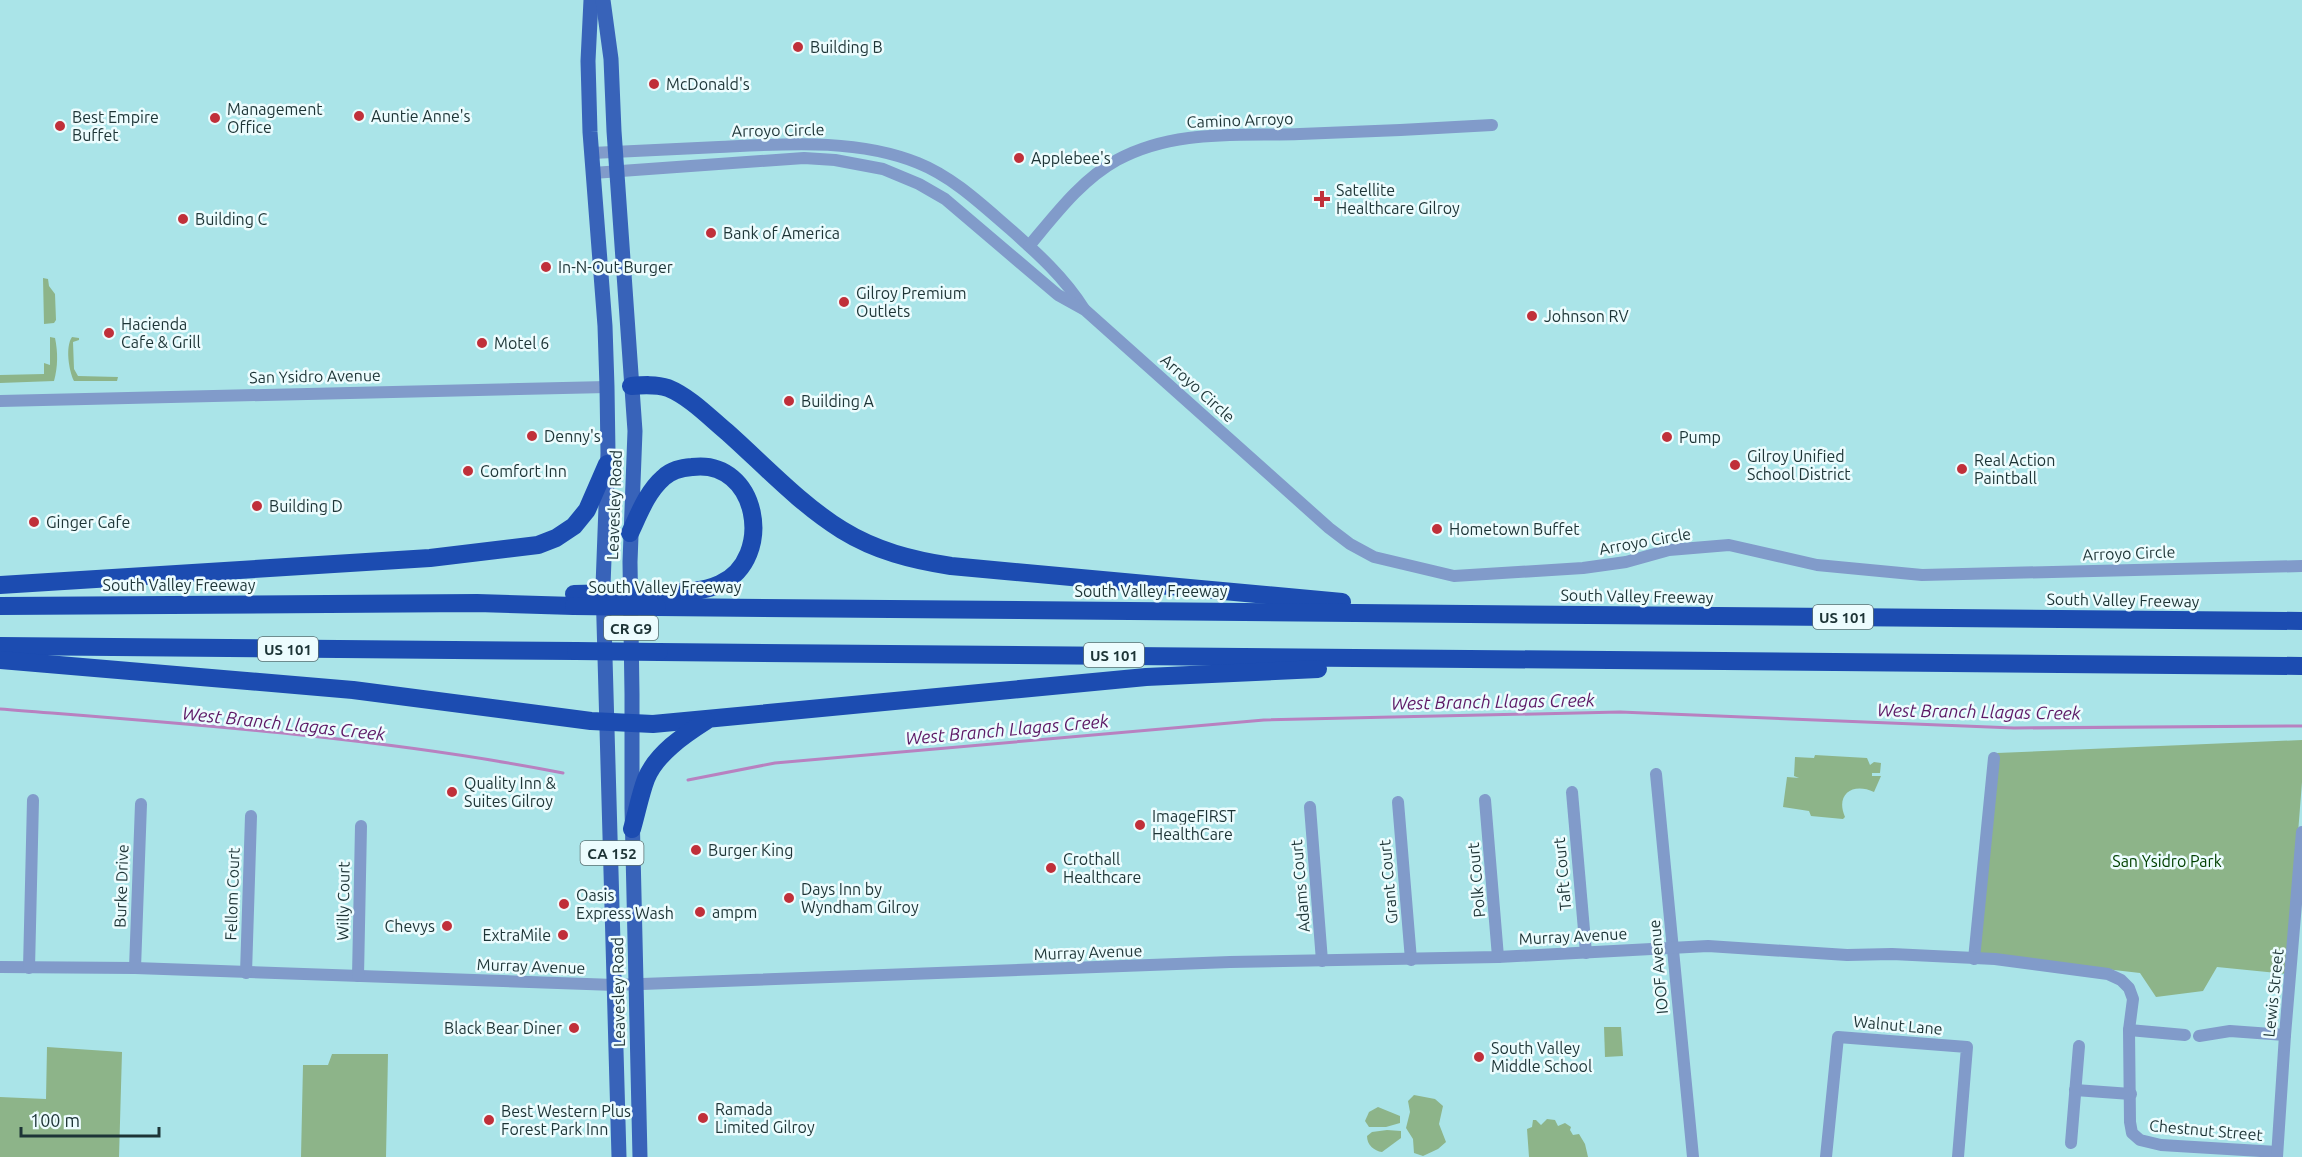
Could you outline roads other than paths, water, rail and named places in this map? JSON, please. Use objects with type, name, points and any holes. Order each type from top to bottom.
[{"type":"highway","points":[[631,386],[655,386],[679,394],[702,411],[828,521],[859,540],[893,554],[951,566],[1343,602],[1385,613]]},
{"type":"highway","points":[[0,585],[430,558],[538,545],[556,538],[574,526],[587,510],[607,464]]},
{"type":"highway","points":[[630,533],[647,497],[663,477],[677,469],[699,466],[716,469],[732,477],[745,491],[752,509],[754,527],[750,553],[739,571],[722,584],[657,600]]},
{"type":"highway","name":"South Valley Freeway","points":[[0,606],[657,600],[1385,613],[2302,621]]},
{"type":"highway","name":"US 101","points":[[0,646],[2302,666]]},
{"type":"highway","name":"CA 152","points":[[632,829],[647,777],[656,763],[688,732],[710,718],[1186,675],[1569,659]]},
{"type":"highway","points":[[0,660],[353,690],[606,722],[658,724],[710,718]]},
{"type":"main road","name":"Leavesley Road","points":[[591,0],[588,61],[607,387],[607,464],[603,555],[619,1157]]},
{"type":"main road","name":"Leavesley Road","points":[[603,0],[609,30],[635,441],[630,533],[632,829],[640,1157]]},
{"type":"main road","name":"San Ysidro Avenue","points":[[607,387],[631,386]]},
{"type":"street","name":"Camino Arroyo","points":[[1029,246],[1074,193],[1114,161],[1140,148],[1183,137],[1210,135],[1274,135],[1492,125]]},
{"type":"street","name":"Arroyo Circle","points":[[592,153],[771,145],[834,146],[885,153],[917,162],[972,196],[1029,246],[1072,289],[1085,310]]},
{"type":"street","name":"Arroyo Circle","points":[[594,173],[804,159],[854,163],[883,169],[919,184],[945,199],[1058,296],[1085,310],[1350,544],[1374,557],[1454,576],[1583,568],[1626,562],[1669,550],[1729,545],[1818,565],[1922,575],[2302,566]]},
{"type":"street","name":"San Ysidro Avenue","points":[[0,401],[607,387]]},
{"type":"street","points":[[1974,959],[1994,758]]},
{"type":"street","name":"IOOF Avenue","points":[[1656,774],[1692,1157]]},
{"type":"street","name":"Taft Court","points":[[1572,792],[1586,953]]},
{"type":"street","points":[[29,968],[33,800]]},
{"type":"street","name":"Polk Court","points":[[1485,800],[1498,957]]},
{"type":"street","name":"Grant Court","points":[[1398,802],[1411,960]]},
{"type":"street","name":"Burke Drive","points":[[135,968],[141,804]]},
{"type":"street","name":"Adams Court","points":[[1310,807],[1322,961]]},
{"type":"street","name":"Fellom Court","points":[[246,973],[251,816]]},
{"type":"street","name":"Willy Court","points":[[358,976],[361,826]]},
{"type":"street","name":"Lewis Street","points":[[2277,1155],[2302,832]]},
{"type":"street","name":"Murray Avenue","points":[[0,967],[135,968],[615,985],[1230,962],[1411,960],[1673,947],[1729,947],[1847,955],[1893,954],[1995,959],[2108,974],[2121,980],[2129,988],[2133,999],[2129,1029]]},
{"type":"street","points":[[2129,1029],[2185,1035]]},
{"type":"street","name":"Chestnut Street","points":[[2129,1029],[2130,1122],[2132,1133],[2140,1140],[2161,1145],[2277,1155]]},
{"type":"street","points":[[2199,1036],[2230,1031],[2285,1035]]},
{"type":"street","name":"Walnut Lane","points":[[1826,1157],[1838,1037],[1967,1047],[1958,1157]]},
{"type":"street","points":[[2070,1143],[2079,1046]]},
{"type":"street","points":[[2075,1090],[2131,1094]]},
{"type":"waterway","name":"West Branch Llagas Creek","points":[[0,709],[283,733],[424,750],[563,773]]},
{"type":"waterway","name":"West Branch Llagas Creek","points":[[688,780],[775,763],[1264,720],[1620,712],[2014,728],[2302,726]]},
{"type":"place","name":"Building B","points":[[798,47]]},
{"type":"place","name":"McDonald's","points":[[654,84]]},
{"type":"place","name":"Auntie Anne's","points":[[359,116]]},
{"type":"place","name":"Management Office","points":[[215,118]]},
{"type":"place","name":"Best Empire Buffet","points":[[60,126]]},
{"type":"place","name":"Applebee's","points":[[1019,158]]},
{"type":"place","name":"Satellite Healthcare Gilroy","points":[[1322,199]]},
{"type":"place","name":"Building C","points":[[183,219]]},
{"type":"place","name":"Bank of America","points":[[711,233]]},
{"type":"place","name":"In-N-Out Burger","points":[[546,267]]},
{"type":"place","name":"Gilroy Premium Outlets","points":[[844,302]]},
{"type":"place","name":"Johnson RV","points":[[1532,316]]},
{"type":"place","name":"Hacienda Cafe & Grill","points":[[109,333]]},
{"type":"place","name":"Motel 6","points":[[482,343]]},
{"type":"place","name":"Building A","points":[[789,401]]},
{"type":"place","name":"Denny's","points":[[532,436]]},
{"type":"place","name":"Pump","points":[[1667,437]]},
{"type":"place","name":"Gilroy Unified School District","points":[[1735,465]]},
{"type":"place","name":"Real Action Paintball","points":[[1962,469]]},
{"type":"place","name":"Comfort Inn","points":[[468,471]]},
{"type":"place","name":"Building D","points":[[257,506]]},
{"type":"place","name":"Ginger Cafe","points":[[34,522]]},
{"type":"place","name":"Hometown Buffet","points":[[1437,529]]},
{"type":"place","name":"Quality Inn & Suites Gilroy","points":[[452,792]]},
{"type":"place","name":"ImageFIRST HealthCare","points":[[1140,825]]},
{"type":"place","name":"Burger King","points":[[696,850]]},
{"type":"place","name":"Crothall Healthcare","points":[[1051,868]]},
{"type":"place","name":"Days Inn by Wyndham Gilroy","points":[[789,898]]},
{"type":"place","name":"Oasis Express Wash","points":[[564,904]]},
{"type":"place","name":"ampm","points":[[700,912]]},
{"type":"place","name":"Chevys","points":[[447,926]]},
{"type":"place","name":"ExtraMile","points":[[563,935]]},
{"type":"place","name":"Black Bear Diner","points":[[574,1028]]},
{"type":"place","name":"South Valley Middle School","points":[[1479,1057]]},
{"type":"place","name":"Ramada Limited Gilroy","points":[[703,1118]]},
{"type":"place","name":"Best Western Plus Forest Park Inn","points":[[489,1120]]},
{"type":"park label","name":"San Ysidro Park","points":[[2167,861]]}]
